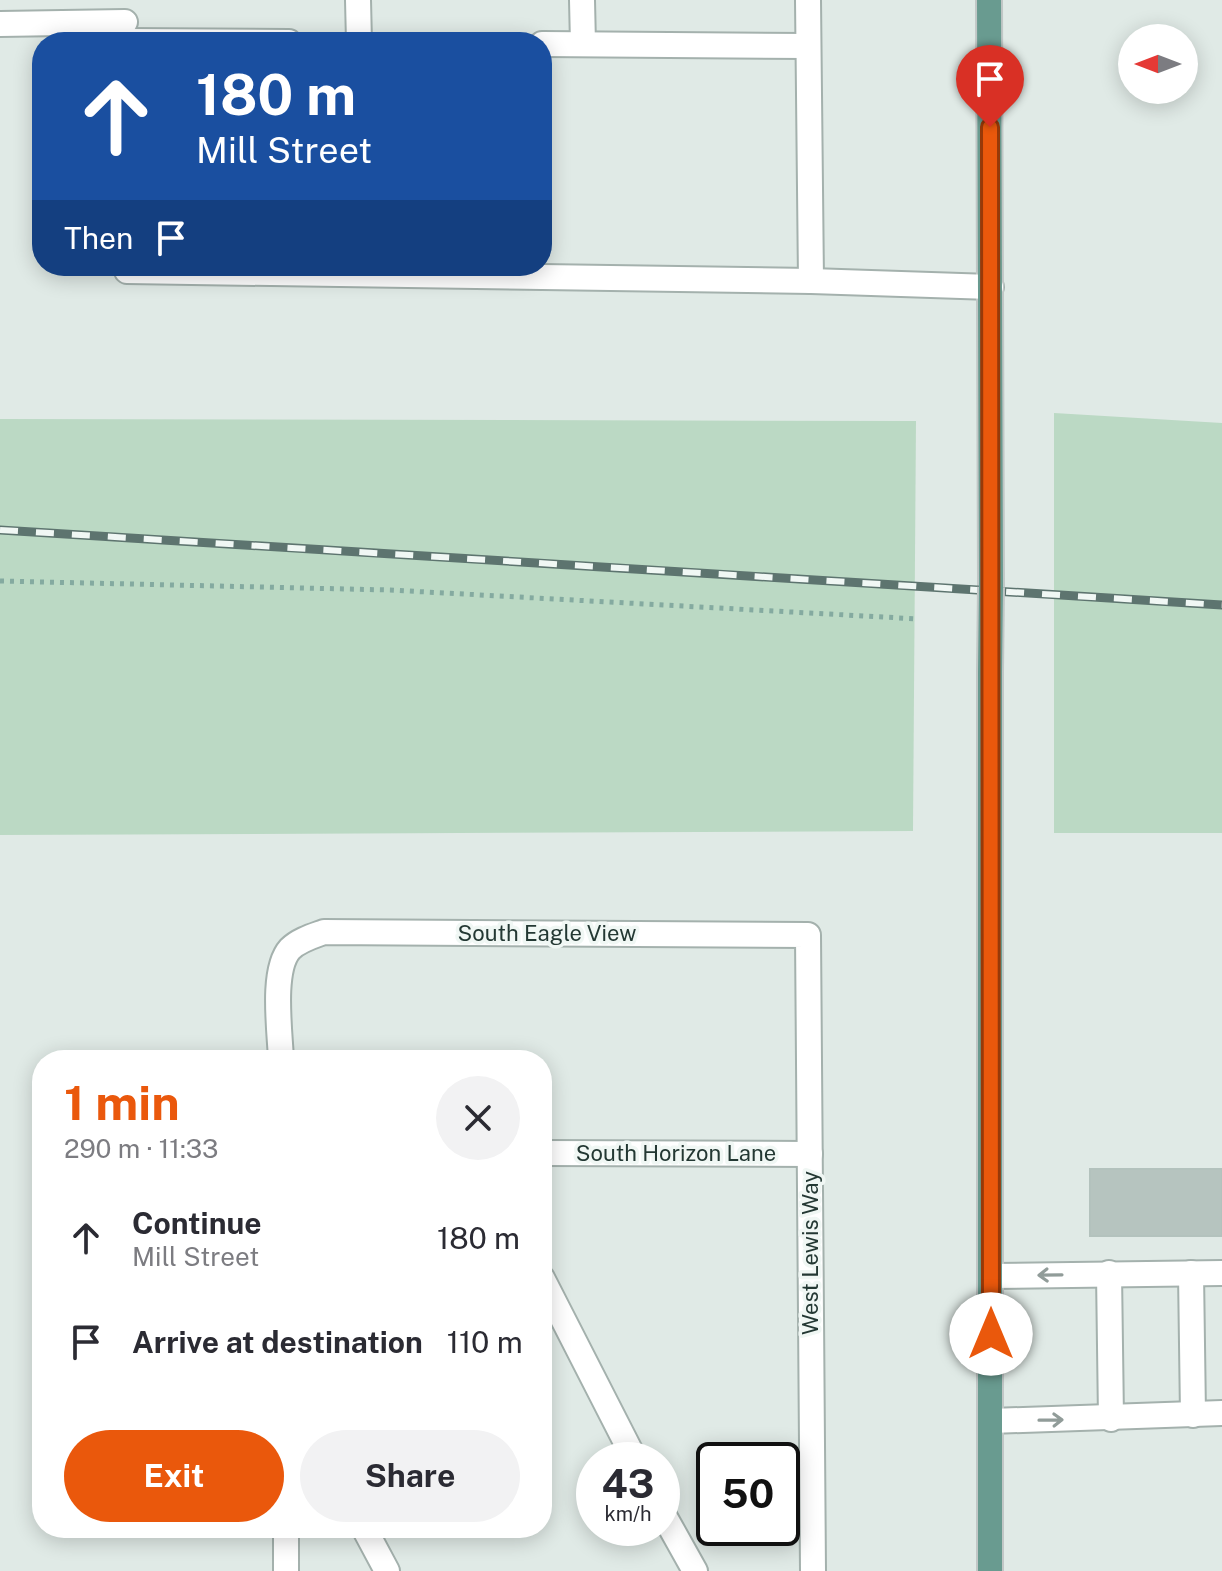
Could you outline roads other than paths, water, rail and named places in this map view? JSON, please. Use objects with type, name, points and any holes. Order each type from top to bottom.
[{"type":"main road","points":[[989,0],[990,1571]]},
{"type":"street","points":[[358,0],[359,32]]},
{"type":"street","points":[[582,0],[583,44]]},
{"type":"street","points":[[808,0],[811,281]]},
{"type":"street","points":[[0,24],[125,26],[186,32]]},
{"type":"street","points":[[552,44],[808,46]]},
{"type":"street","points":[[469,276],[991,287]]},
{"type":"street","name":"South Eagle View","points":[[281,1050],[279,984],[282,965],[290,949],[324,932],[808,935]]},
{"type":"street","name":"West Lewis Way","points":[[808,935],[813,1571]]},
{"type":"street","name":"South Horizon Lane","points":[[552,1153],[810,1154]]},
{"type":"street","points":[[1109,1273],[1111,1419]]},
{"type":"street","points":[[1191,1273],[1193,1415]]},
{"type":"street","points":[[992,1276],[1222,1273]]},
{"type":"street","points":[[552,1298],[626,1442]]},
{"type":"street","points":[[991,1421],[1222,1413]]},
{"type":"street","points":[[286,1538],[286,1571]]},
{"type":"street","points":[[369,1538],[387,1571]]},
{"type":"street","points":[[680,1544],[695,1571]]},
{"type":"railway","points":[[0,530],[1222,605]]}]
